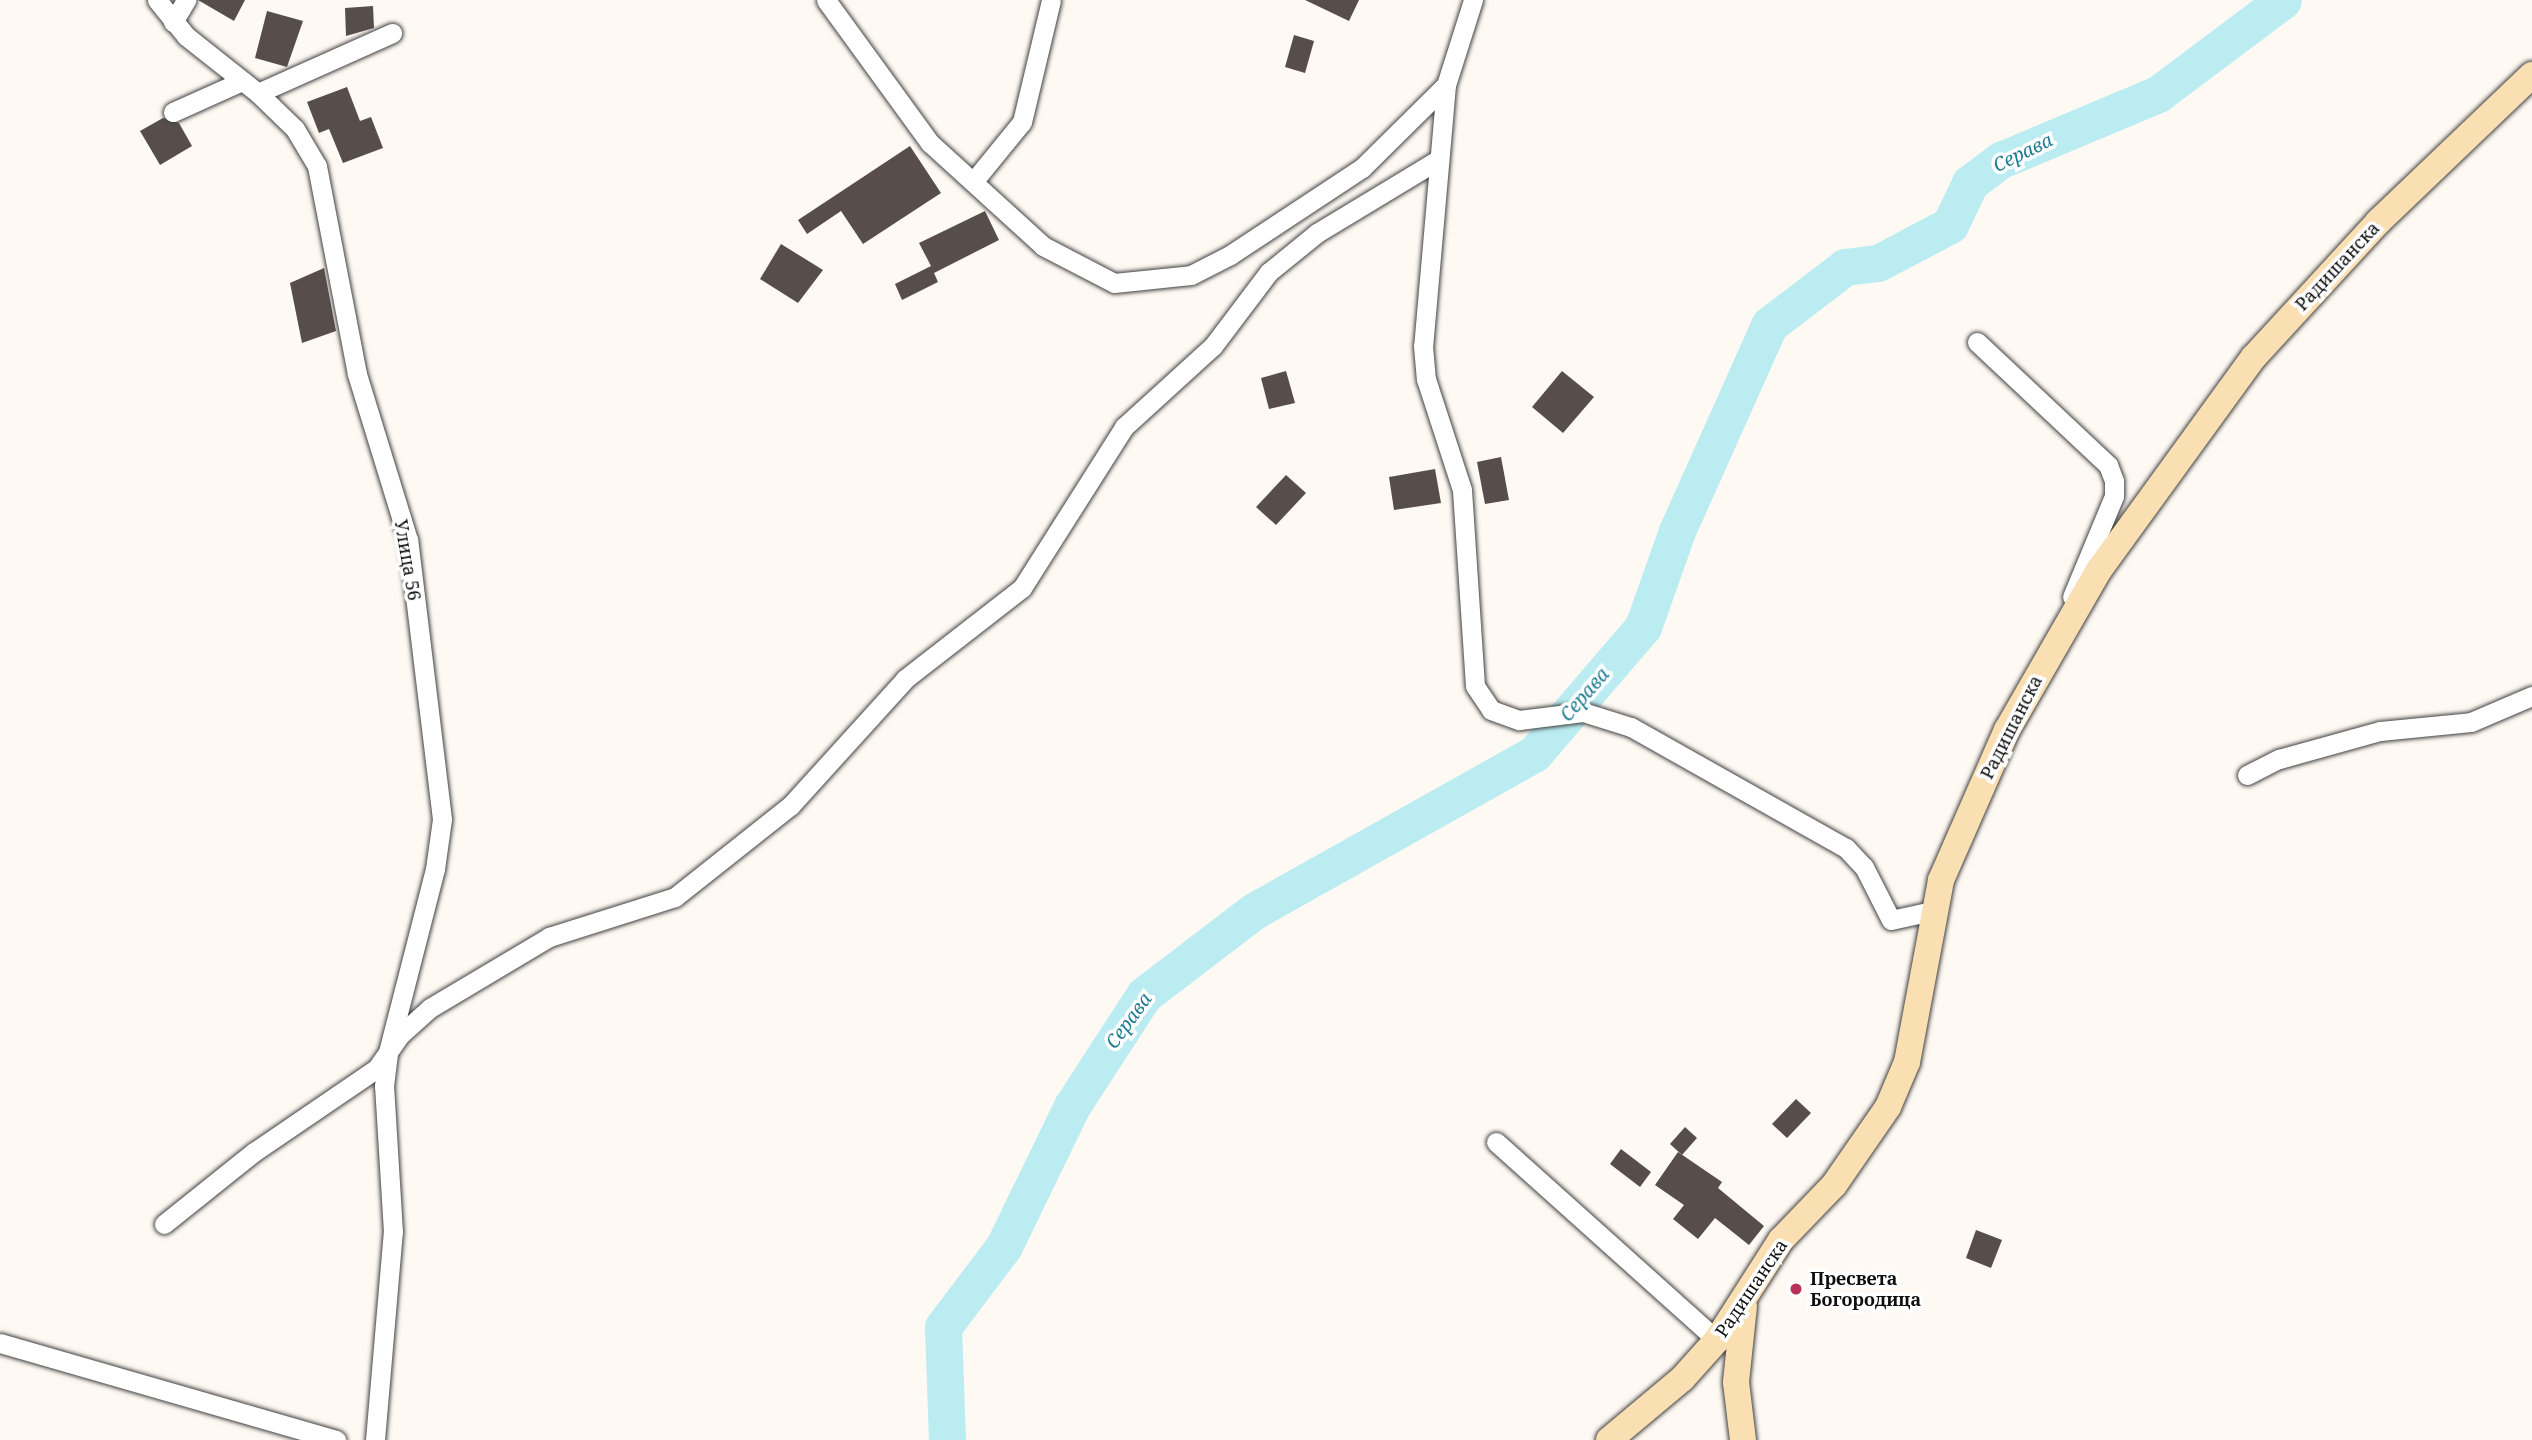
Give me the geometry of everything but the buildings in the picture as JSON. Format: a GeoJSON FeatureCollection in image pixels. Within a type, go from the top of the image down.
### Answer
{"type":"FeatureCollection","features":[{"type":"Feature","properties":{"kind":"street","name":"Улица 56"},"geometry":{"type":"LineString","coordinates":[[157,0],[173,22],[250,87],[295,130],[317,166],[360,387],[412,564],[442,819],[424,925],[388,1052]]}},
{"type":"Feature","properties":{"kind":"street"},"geometry":{"type":"LineString","coordinates":[[173,22],[186,0]]}},
{"type":"Feature","properties":{"kind":"street"},"geometry":{"type":"LineString","coordinates":[[826,0],[900,108],[973,182],[1043,246],[1096,277],[1129,284],[1179,277],[1230,255],[1362,168],[1446,85]]}},
{"type":"Feature","properties":{"kind":"street"},"geometry":{"type":"LineString","coordinates":[[973,182],[1022,122],[1051,0]]}},
{"type":"Feature","properties":{"kind":"street"},"geometry":{"type":"LineString","coordinates":[[1473,0],[1446,85],[1436,161],[1424,363],[1462,490],[1470,664],[1485,703],[1519,720],[1583,712],[1631,727],[1846,848],[1864,867],[1891,920],[1932,911]]}},
{"type":"Feature","properties":{"kind":"street"},"geometry":{"type":"LineString","coordinates":[[173,112],[250,87],[392,33]]}},
{"type":"Feature","properties":{"kind":"street","name":"Радишанска"},"geometry":{"type":"LineString","coordinates":[[1609,1440],[1682,1379],[1717,1340],[1746,1294],[1888,1107],[1909,1051],[1932,911],[1975,799],[2063,628],[2254,357],[2378,222],[2532,75]]}},
{"type":"Feature","properties":{"kind":"street"},"geometry":{"type":"LineString","coordinates":[[164,1224],[283,1130],[363,1081],[413,1021],[503,962],[549,937],[676,897],[770,823],[905,679],[1022,588],[1124,427],[1213,346],[1278,263],[1436,161]]}},
{"type":"Feature","properties":{"kind":"street"},"geometry":{"type":"LineString","coordinates":[[1977,342],[2108,465],[2114,481],[2114,496],[2063,628]]}},
{"type":"Feature","properties":{"kind":"street"},"geometry":{"type":"LineString","coordinates":[[2247,775],[2279,759],[2380,731],[2490,717],[2532,696]]}},
{"type":"Feature","properties":{"kind":"street"},"geometry":{"type":"LineString","coordinates":[[375,1440],[393,1232],[388,1052]]}},
{"type":"Feature","properties":{"kind":"street"},"geometry":{"type":"LineString","coordinates":[[1496,1142],[1717,1340]]}},
{"type":"Feature","properties":{"kind":"street"},"geometry":{"type":"LineString","coordinates":[[1744,1440],[1736,1381],[1746,1294]]}},
{"type":"Feature","properties":{"kind":"street"},"geometry":{"type":"LineString","coordinates":[[0,1343],[336,1440]]}},
{"type":"Feature","properties":{"kind":"waterway","name":"Серава"},"geometry":{"type":"LineString","coordinates":[[947,1440],[943,1327],[1004,1246],[1072,1106],[1144,995],[1254,911],[1534,754],[1643,627],[1677,531],[1769,325],[1845,267],[1878,263],[1950,225],[1970,183],[2001,160],[2158,94],[2283,0]]}},
{"type":"Feature","properties":{"kind":"place","name":"Пресвета Богородица"},"geometry":{"type":"Point","coordinates":[1796,1289]}}]}
